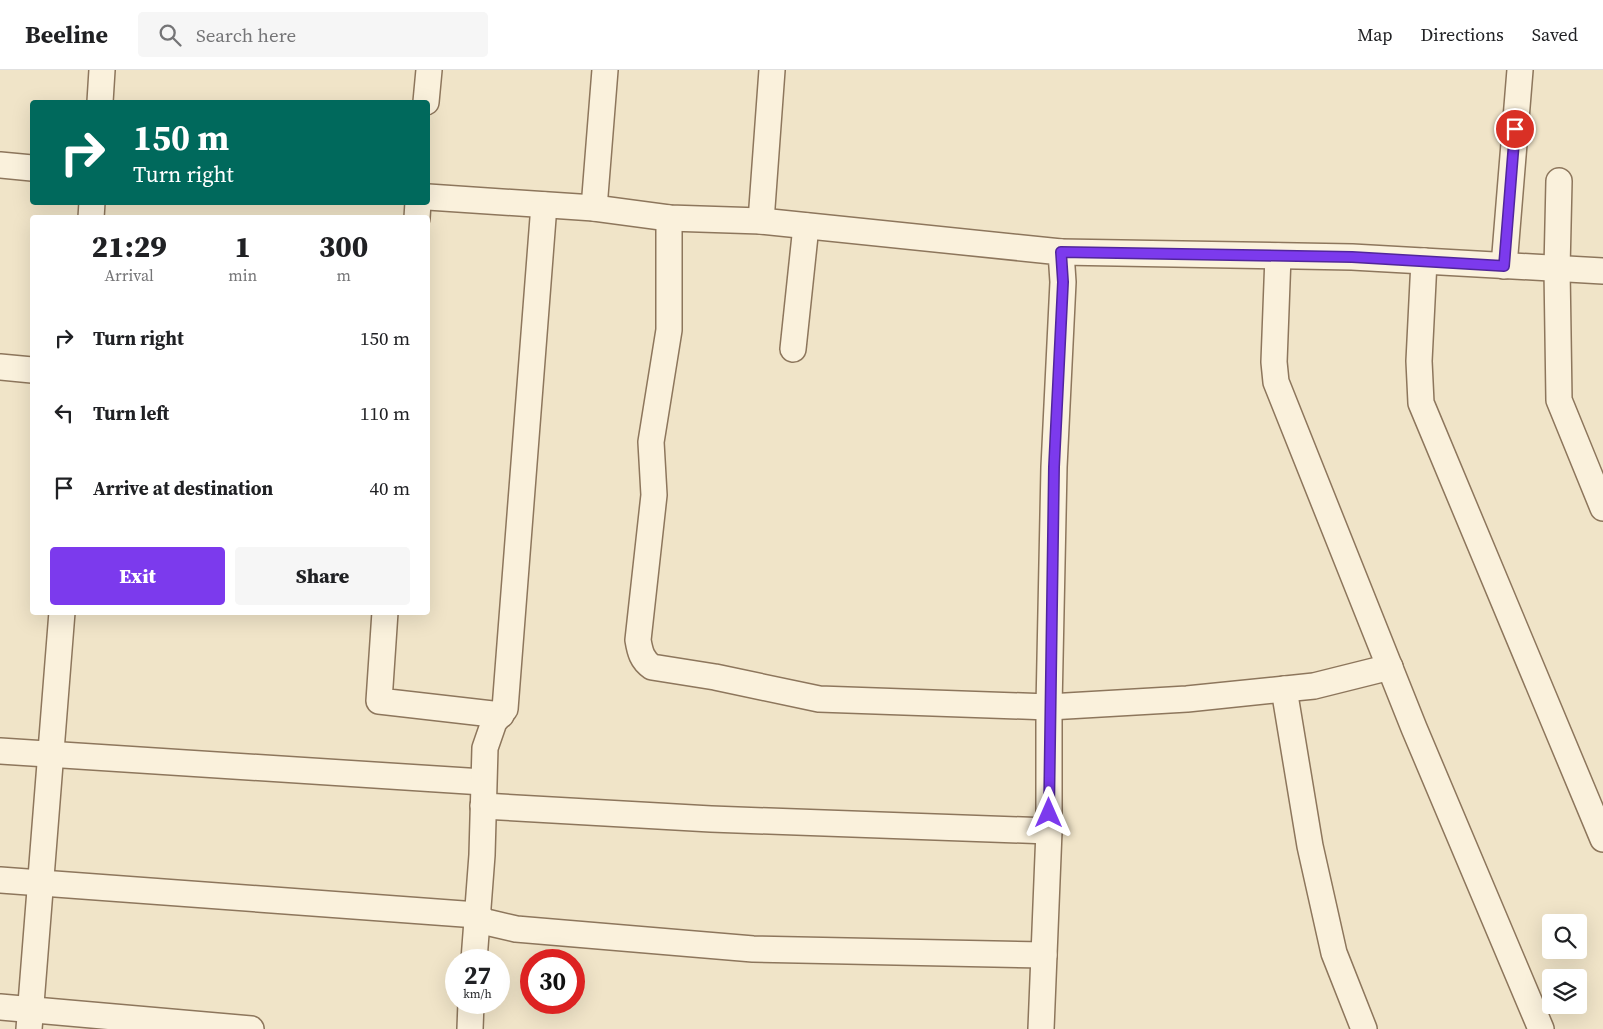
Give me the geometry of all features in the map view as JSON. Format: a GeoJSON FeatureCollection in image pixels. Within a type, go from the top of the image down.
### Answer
{"type":"FeatureCollection","features":[{"type":"Feature","properties":{"kind":"street"},"geometry":{"type":"LineString","coordinates":[[100,100],[102,70]]}},
{"type":"Feature","properties":{"kind":"street"},"geometry":{"type":"LineString","coordinates":[[426,100],[429,70]]}},
{"type":"Feature","properties":{"kind":"street"},"geometry":{"type":"LineString","coordinates":[[594,208],[605,70]]}},
{"type":"Feature","properties":{"kind":"street"},"geometry":{"type":"LineString","coordinates":[[761,221],[772,70]]}},
{"type":"Feature","properties":{"kind":"street"},"geometry":{"type":"LineString","coordinates":[[1504,266],[1520,70]]}},
{"type":"Feature","properties":{"kind":"street"},"geometry":{"type":"LineString","coordinates":[[0,165],[30,168]]}},
{"type":"Feature","properties":{"kind":"street"},"geometry":{"type":"LineString","coordinates":[[1559,181],[1557,269],[1559,400],[1603,508]]}},
{"type":"Feature","properties":{"kind":"street"},"geometry":{"type":"LineString","coordinates":[[430,197],[594,208],[669,218],[761,221],[1061,252],[1424,261],[1603,271]]}},
{"type":"Feature","properties":{"kind":"street"},"geometry":{"type":"LineString","coordinates":[[475,949],[485,748],[488,734],[505,709],[544,205]]}},
{"type":"Feature","properties":{"kind":"street"},"geometry":{"type":"LineString","coordinates":[[669,218],[669,330],[651,442],[654,495],[638,640],[640,653],[645,662],[652,668],[715,677],[819,699],[1048,707],[1187,699],[1314,686],[1390,667]]}},
{"type":"Feature","properties":{"kind":"street"},"geometry":{"type":"LineString","coordinates":[[793,350],[806,226]]}},
{"type":"Feature","properties":{"kind":"street"},"geometry":{"type":"LineString","coordinates":[[1041,1029],[1049,831],[1048,707],[1054,467],[1063,282],[1061,252]]}},
{"type":"Feature","properties":{"kind":"street"},"geometry":{"type":"LineString","coordinates":[[1278,256],[1274,362],[1276,382],[1390,667],[1540,1029]]}},
{"type":"Feature","properties":{"kind":"street"},"geometry":{"type":"LineString","coordinates":[[1424,261],[1419,371],[1421,403],[1603,839]]}},
{"type":"Feature","properties":{"kind":"street"},"geometry":{"type":"LineString","coordinates":[[0,367],[30,370]]}},
{"type":"Feature","properties":{"kind":"street"},"geometry":{"type":"LineString","coordinates":[[29,1019],[42,882],[62,615]]}},
{"type":"Feature","properties":{"kind":"street"},"geometry":{"type":"LineString","coordinates":[[385,615],[379,701],[501,715]]}},
{"type":"Feature","properties":{"kind":"street"},"geometry":{"type":"LineString","coordinates":[[1284,689],[1310,846],[1334,953],[1364,1029]]}},
{"type":"Feature","properties":{"kind":"street"},"geometry":{"type":"LineString","coordinates":[[0,751],[51,754],[483,794],[711,819],[1049,831]]}},
{"type":"Feature","properties":{"kind":"street"},"geometry":{"type":"LineString","coordinates":[[0,880],[478,915],[491,924],[516,930],[753,949],[1044,955]]}},
{"type":"Feature","properties":{"kind":"street"},"geometry":{"type":"LineString","coordinates":[[0,1007],[29,1019],[251,1029]]}},
{"type":"Feature","properties":{"kind":"street"},"geometry":{"type":"LineString","coordinates":[[470,1029],[471,1014]]}},
{"type":"Feature","properties":{"kind":"route"},"geometry":{"type":"LineString","coordinates":[[1049,813],[1048,707],[1054,467],[1063,282],[1061,252],[1352,257],[1504,266],[1515,129]]}}]}
